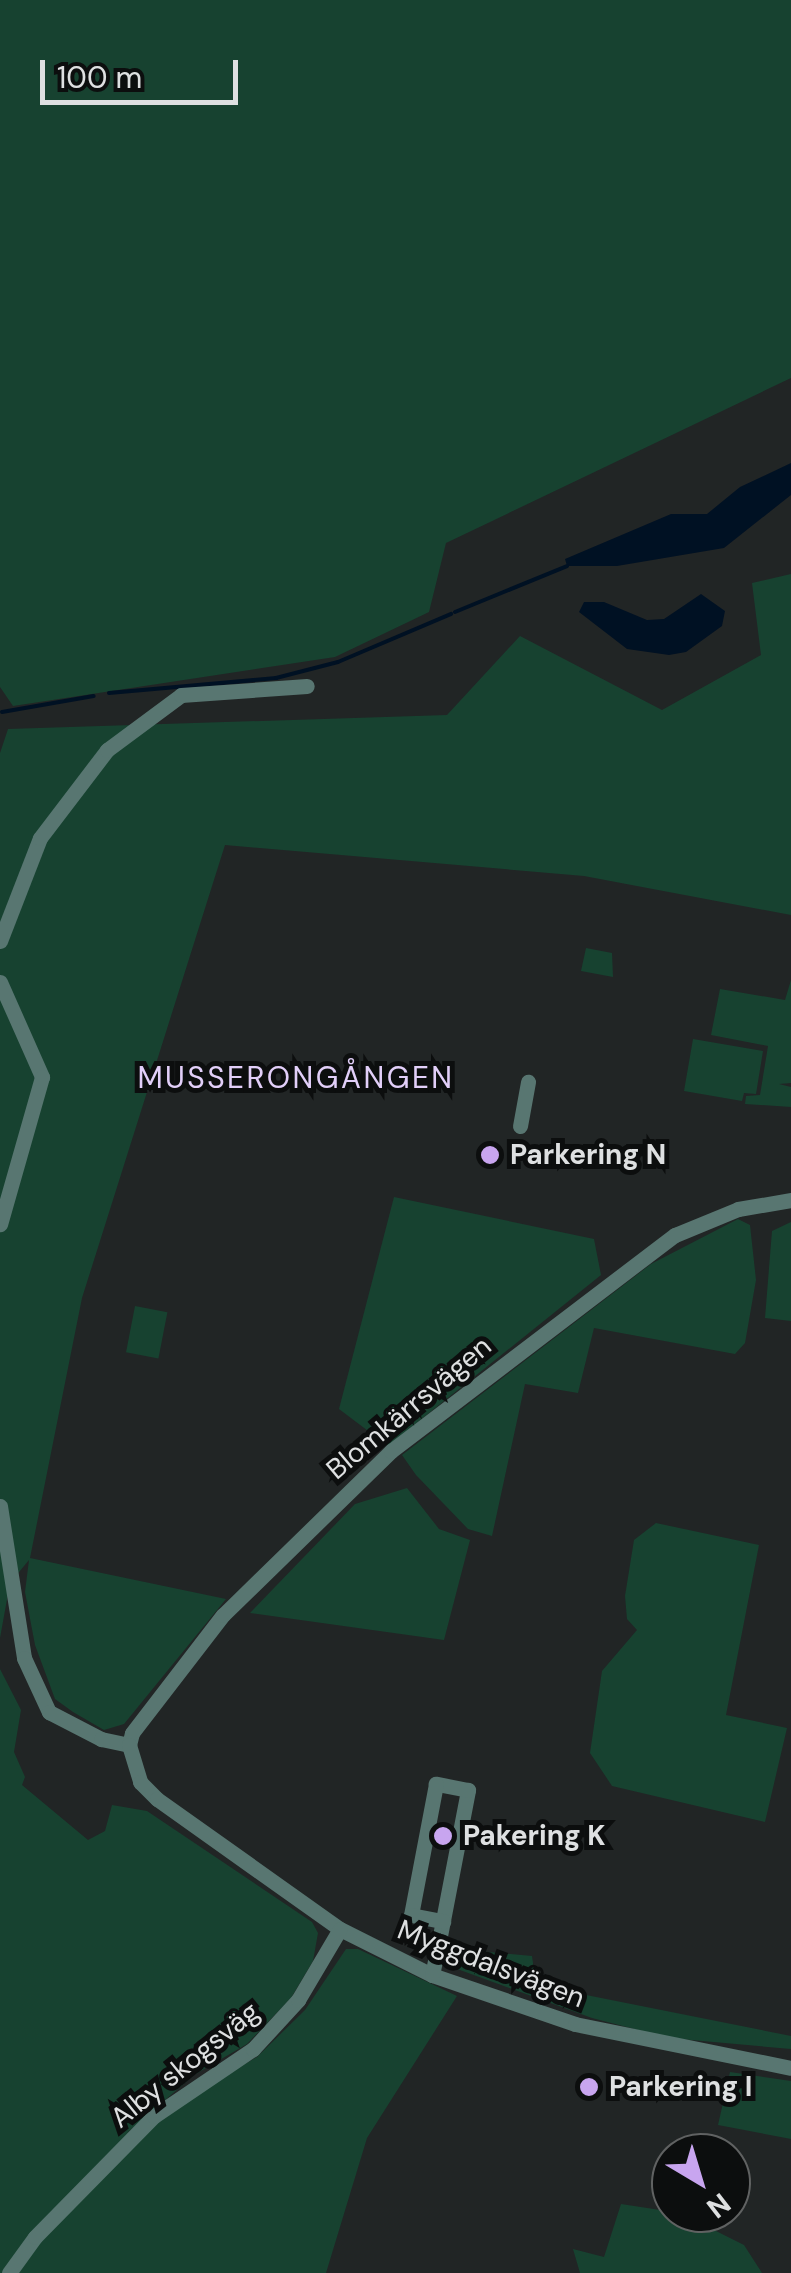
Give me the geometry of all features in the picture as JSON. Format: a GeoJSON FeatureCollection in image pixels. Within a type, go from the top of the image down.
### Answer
{"type":"FeatureCollection","features":[{"type":"Feature","properties":{"kind":"street"},"geometry":{"type":"LineString","coordinates":[[0,941],[40,838],[106,750],[181,695],[307,686]]}},
{"type":"Feature","properties":{"kind":"street"},"geometry":{"type":"LineString","coordinates":[[0,982],[42,1077],[0,1224]]}},
{"type":"Feature","properties":{"kind":"street"},"geometry":{"type":"LineString","coordinates":[[520,1126],[528,1082]]}},
{"type":"Feature","properties":{"kind":"street","name":"Blomkärrsvägen"},"geometry":{"type":"LineString","coordinates":[[129,1745],[140,1721],[224,1615],[391,1451],[674,1234],[738,1209],[791,1200]]}},
{"type":"Feature","properties":{"kind":"street"},"geometry":{"type":"LineString","coordinates":[[0,1506],[24,1658],[49,1712],[102,1739],[129,1745]]}},
{"type":"Feature","properties":{"kind":"street","name":"Myggdalsvägen"},"geometry":{"type":"LineString","coordinates":[[129,1745],[140,1782],[157,1798],[340,1929],[432,1975],[575,2024],[791,2068]]}},
{"type":"Feature","properties":{"kind":"street"},"geometry":{"type":"LineString","coordinates":[[432,1975],[468,1790],[436,1784],[411,1915],[442,1921]]}},
{"type":"Feature","properties":{"kind":"street","name":"Alby skogsväg"},"geometry":{"type":"LineString","coordinates":[[8,2273],[35,2236],[154,2116],[253,2049],[298,2000],[340,1929]]}},
{"type":"Feature","properties":{"kind":"green space"},"geometry":{"type":"Polygon","coordinates":[[[0,0],[791,0],[791,378],[446,543],[429,612],[335,657],[13,706],[0,687],[0,0]]]}},
{"type":"Feature","properties":{"kind":"green space"},"geometry":{"type":"Polygon","coordinates":[[[791,574],[791,915],[584,876],[225,845],[82,1298],[30,1558],[226,1599],[124,1724],[104,1730],[73,1712],[55,1699],[35,1645],[25,1592],[29,1560],[10,1583],[0,1638],[0,753],[8,729],[447,715],[520,636],[662,710],[761,655],[752,583],[791,574]]]}},
{"type":"Feature","properties":{"kind":"green space"},"geometry":{"type":"Polygon","coordinates":[[[586,948],[612,953],[613,977],[581,971],[586,948]]]}},
{"type":"Feature","properties":{"kind":"green space"},"geometry":{"type":"Polygon","coordinates":[[[791,980],[791,1083],[779,1084],[791,1087],[791,1107],[745,1104],[746,1096],[760,1095],[768,1046],[711,1035],[720,989],[785,1000],[791,980]]]}},
{"type":"Feature","properties":{"kind":"green space"},"geometry":{"type":"Polygon","coordinates":[[[693,1039],[763,1051],[756,1094],[744,1093],[742,1101],[684,1091],[693,1039]]]}},
{"type":"Feature","properties":{"kind":"green space"},"geometry":{"type":"Polygon","coordinates":[[[394,1197],[594,1239],[601,1275],[388,1446],[339,1409],[394,1197]]]}},
{"type":"Feature","properties":{"kind":"green space"},"geometry":{"type":"Polygon","coordinates":[[[738,1219],[750,1225],[756,1280],[745,1343],[735,1354],[594,1328],[578,1393],[525,1384],[492,1536],[468,1529],[416,1475],[402,1455],[651,1264],[738,1219]]]}},
{"type":"Feature","properties":{"kind":"green space"},"geometry":{"type":"Polygon","coordinates":[[[791,1222],[791,1321],[765,1318],[772,1231],[791,1222]]]}},
{"type":"Feature","properties":{"kind":"green space"},"geometry":{"type":"Polygon","coordinates":[[[135,1306],[167,1312],[158,1358],[126,1352],[135,1306]]]}},
{"type":"Feature","properties":{"kind":"green space"},"geometry":{"type":"Polygon","coordinates":[[[407,1488],[439,1529],[470,1540],[444,1640],[250,1613],[355,1504],[407,1488]]]}},
{"type":"Feature","properties":{"kind":"green space"},"geometry":{"type":"Polygon","coordinates":[[[656,1523],[759,1545],[726,1715],[787,1728],[765,1822],[612,1786],[590,1753],[602,1671],[637,1630],[627,1619],[625,1596],[634,1540],[656,1523]]]}},
{"type":"Feature","properties":{"kind":"green space"},"geometry":{"type":"Polygon","coordinates":[[[0,1669],[21,1710],[14,1752],[25,1777],[22,1785],[88,1840],[105,1831],[112,1805],[147,1811],[312,1922],[318,1933],[313,1961],[291,1998],[247,2044],[194,2075],[127,2133],[257,2057],[305,2010],[346,1949],[358,1949],[457,1996],[367,2138],[326,2273],[0,2273],[0,1669]]]}},
{"type":"Feature","properties":{"kind":"green space"},"geometry":{"type":"Polygon","coordinates":[[[447,1948],[532,1956],[536,1985],[791,2036],[791,2049],[669,2038],[592,2018],[449,1966],[447,1948]]]}},
{"type":"Feature","properties":{"kind":"green space"},"geometry":{"type":"Polygon","coordinates":[[[730,2072],[791,2081],[791,2139],[718,2125],[730,2072]]]}},
{"type":"Feature","properties":{"kind":"green space"},"geometry":{"type":"Polygon","coordinates":[[[621,2204],[651,2209],[651,2233],[720,2233],[744,2245],[762,2273],[580,2273],[573,2249],[604,2257],[621,2204]]]}},
{"type":"Feature","properties":{"kind":"water"},"geometry":{"type":"Polygon","coordinates":[[[791,463],[791,495],[724,548],[617,566],[567,566],[565,559],[671,514],[707,514],[740,487],[791,463]]]}},
{"type":"Feature","properties":{"kind":"water"},"geometry":{"type":"Polygon","coordinates":[[[701,594],[725,611],[722,626],[686,652],[669,655],[627,649],[579,612],[584,602],[604,602],[647,620],[664,619],[701,594]]]}},
{"type":"Feature","properties":{"kind":"waterway"},"geometry":{"type":"LineString","coordinates":[[455,612],[567,566]]}},
{"type":"Feature","properties":{"kind":"waterway"},"geometry":{"type":"LineString","coordinates":[[109,693],[276,678],[338,662],[451,614]]}},
{"type":"Feature","properties":{"kind":"waterway"},"geometry":{"type":"LineString","coordinates":[[2,712],[94,696]]}},
{"type":"Feature","properties":{"kind":"place","name":"Parkering N"},"geometry":{"type":"Point","coordinates":[490,1155]}},
{"type":"Feature","properties":{"kind":"place","name":"Pakering K"},"geometry":{"type":"Point","coordinates":[443,1836]}},
{"type":"Feature","properties":{"kind":"place","name":"Parkering I"},"geometry":{"type":"Point","coordinates":[589,2087]}},
{"type":"Feature","properties":{"kind":"district","name":"MUSSERONGÅNGEN"},"geometry":{"type":"Point","coordinates":[296,1078]}}]}
